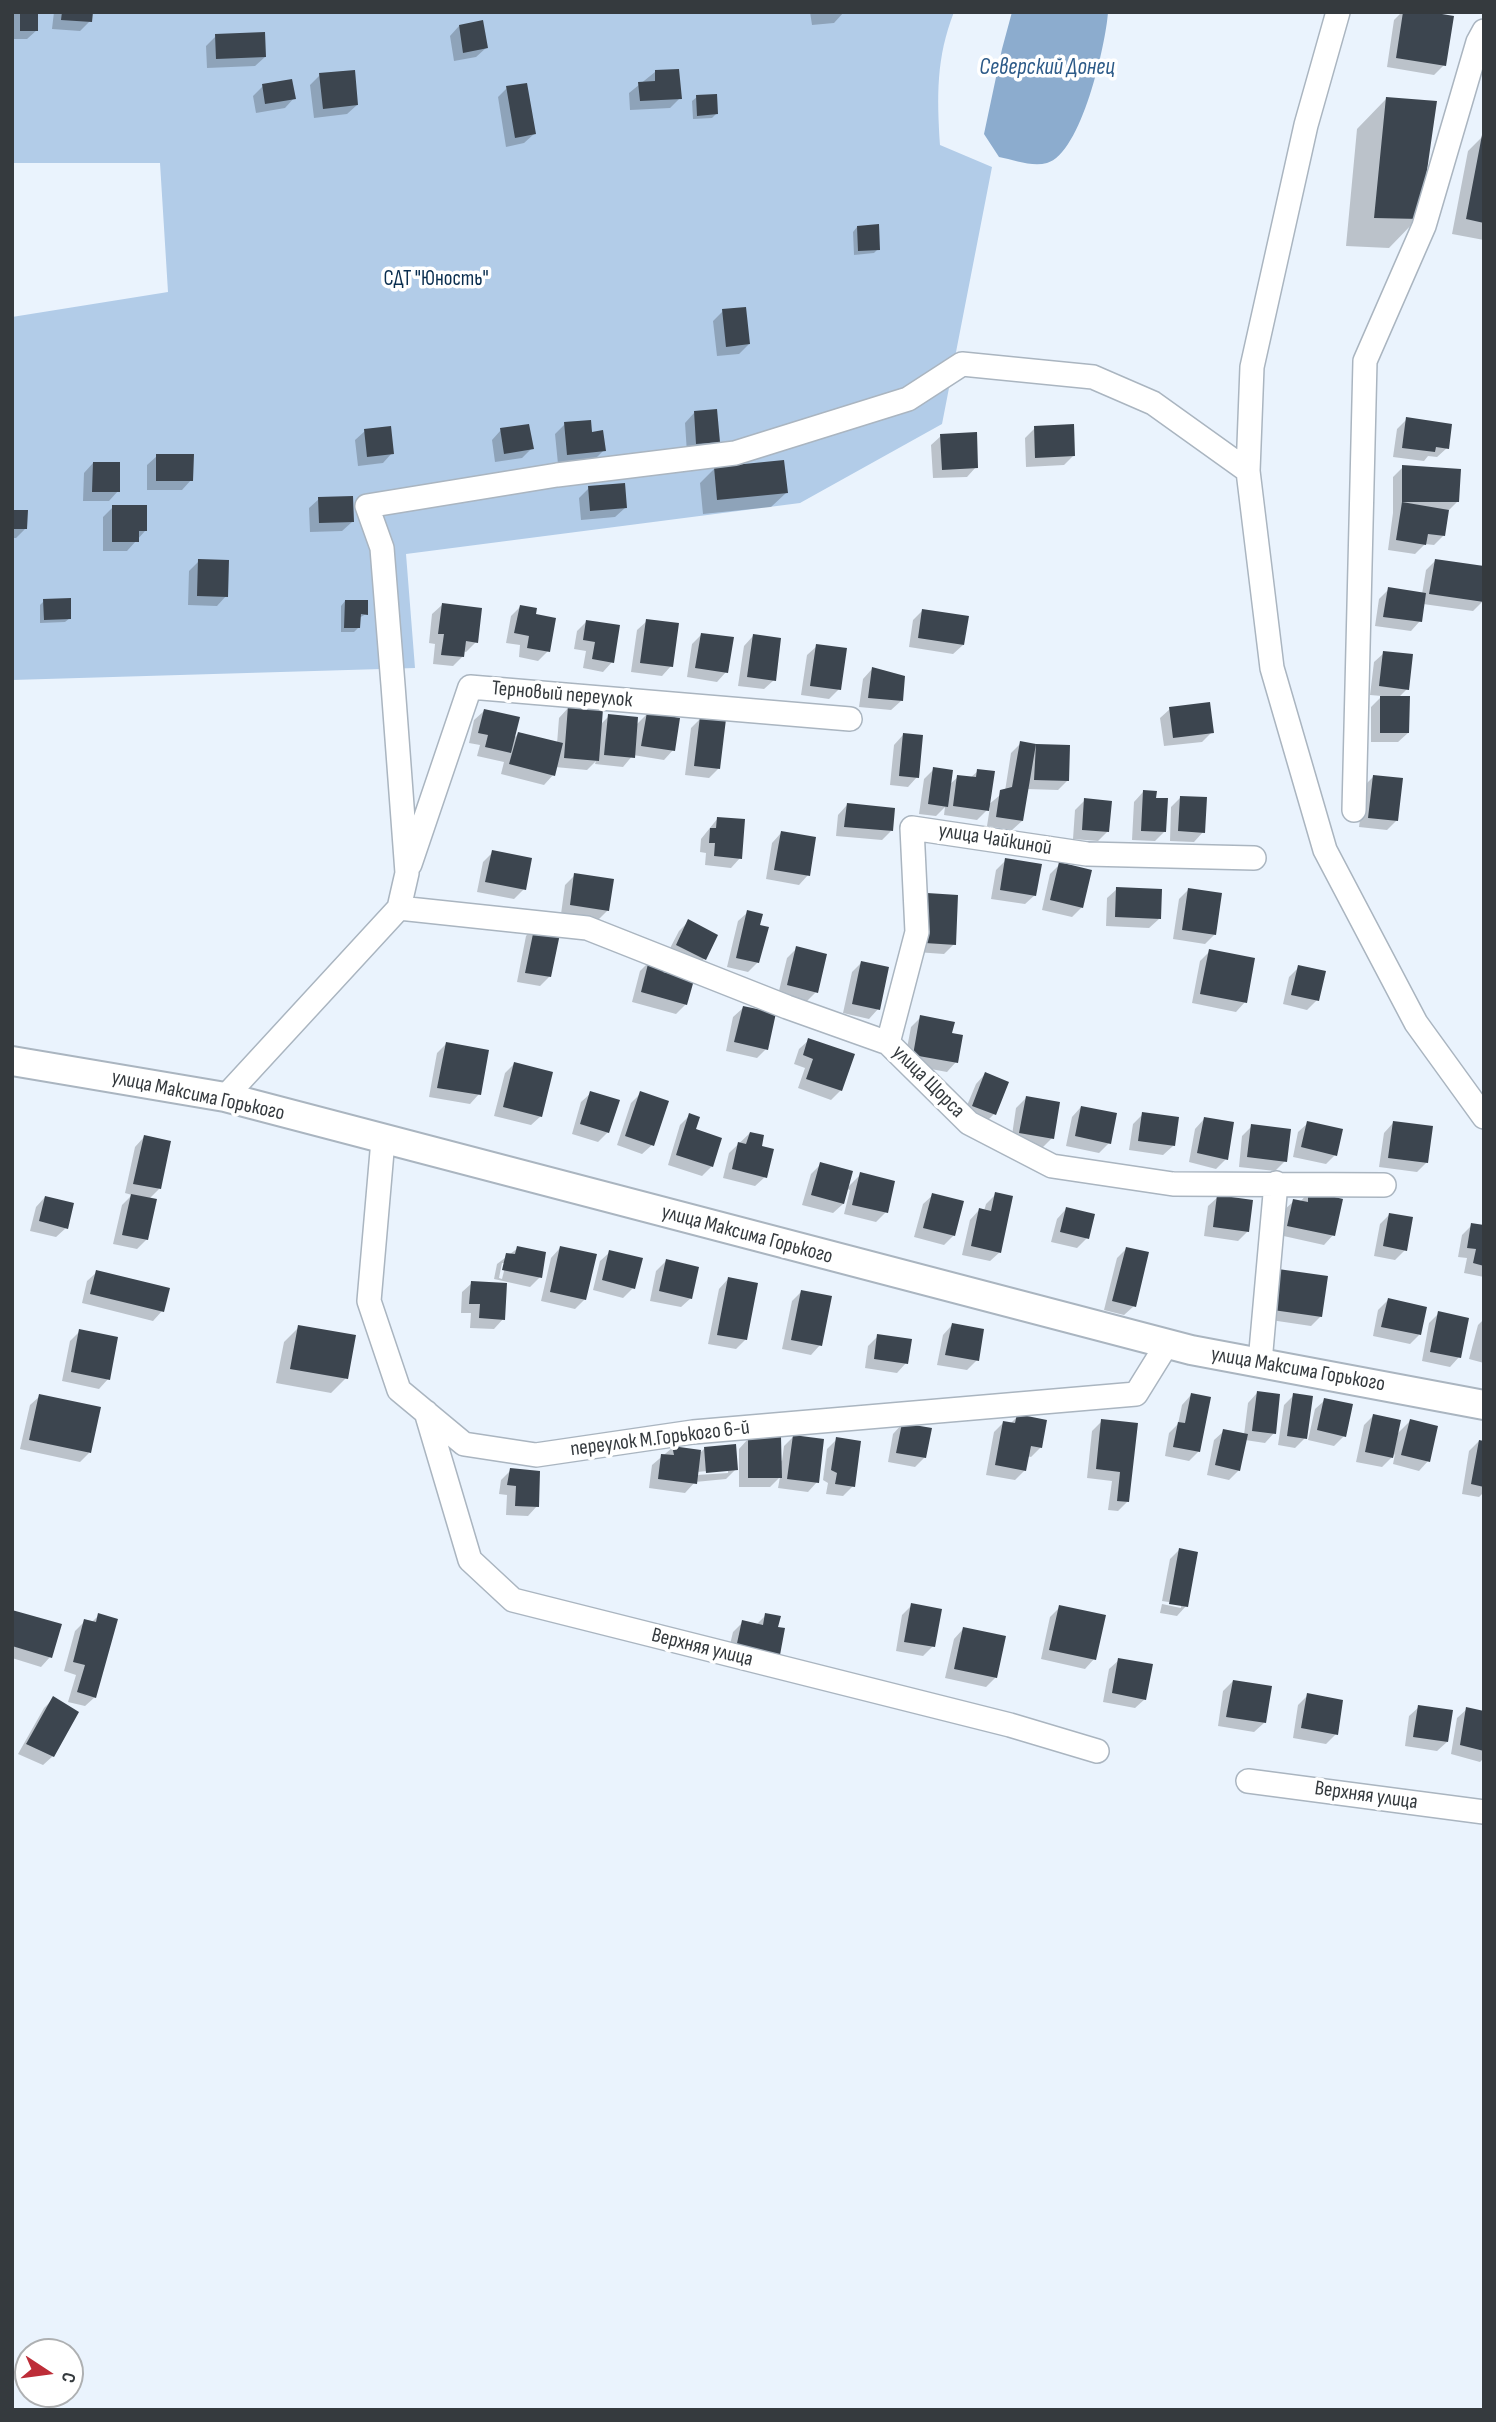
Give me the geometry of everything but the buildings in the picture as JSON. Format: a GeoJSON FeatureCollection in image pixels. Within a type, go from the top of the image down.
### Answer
{"type":"FeatureCollection","features":[{"type":"Feature","properties":{"kind":"street"},"geometry":{"type":"LineString","coordinates":[[1338,12],[1306,125],[1252,367],[1248,471],[1272,668],[1325,850],[1416,1023],[1484,1116]]}},
{"type":"Feature","properties":{"kind":"street"},"geometry":{"type":"LineString","coordinates":[[1354,810],[1365,361],[1424,226],[1478,42],[1484,31]]}},
{"type":"Feature","properties":{"kind":"street"},"geometry":{"type":"LineString","coordinates":[[225,1097],[399,908],[407,873],[382,548],[367,506],[556,475],[735,453],[908,399],[962,364],[1093,377],[1153,403],[1248,471]]}},
{"type":"Feature","properties":{"kind":"street","name":"Терновый переулок"},"geometry":{"type":"LineString","coordinates":[[407,873],[470,687],[850,719]]}},
{"type":"Feature","properties":{"kind":"street","name":"улица Чайкиной"},"geometry":{"type":"LineString","coordinates":[[888,1043],[917,932],[912,828],[1087,854],[1254,858]]}},
{"type":"Feature","properties":{"kind":"street","name":"улица Щорса"},"geometry":{"type":"LineString","coordinates":[[399,908],[587,928],[787,1007],[888,1043],[970,1123],[1052,1166],[1173,1184],[1384,1185]]}},
{"type":"Feature","properties":{"kind":"street","name":"улица Максима Горького"},"geometry":{"type":"LineString","coordinates":[[12,1061],[225,1097],[1167,1344],[1484,1405]]}},
{"type":"Feature","properties":{"kind":"street","name":"переулок М.Горького 6-й"},"geometry":{"type":"LineString","coordinates":[[383,1140],[369,1301],[399,1390],[464,1444],[536,1455],[693,1432],[1136,1394],[1167,1344]]}},
{"type":"Feature","properties":{"kind":"street"},"geometry":{"type":"LineString","coordinates":[[1259,1362],[1276,1183]]}},
{"type":"Feature","properties":{"kind":"street","name":"Верхняя улица"},"geometry":{"type":"LineString","coordinates":[[426,1412],[470,1560],[513,1600],[1010,1725],[1097,1751]]}},
{"type":"Feature","properties":{"kind":"street","name":"Верхняя улица"},"geometry":{"type":"LineString","coordinates":[[1248,1781],[1484,1812]]}},
{"type":"Feature","properties":{"kind":"green space","name":"СДТ \"Юность\""},"geometry":{"type":"Polygon","coordinates":[[[12,12],[954,12],[944,45],[939,77],[940,145],[992,167],[942,424],[800,503],[406,554],[415,668],[12,680],[12,317],[168,292],[160,163],[12,163],[12,12]]]}},
{"type":"Feature","properties":{"kind":"water","name":"Северский Донец"},"geometry":{"type":"Polygon","coordinates":[[[1012,12],[1108,12],[1097,71],[1081,120],[1071,140],[1059,155],[1047,163],[1029,164],[999,157],[984,134],[1012,12]]]}}]}
